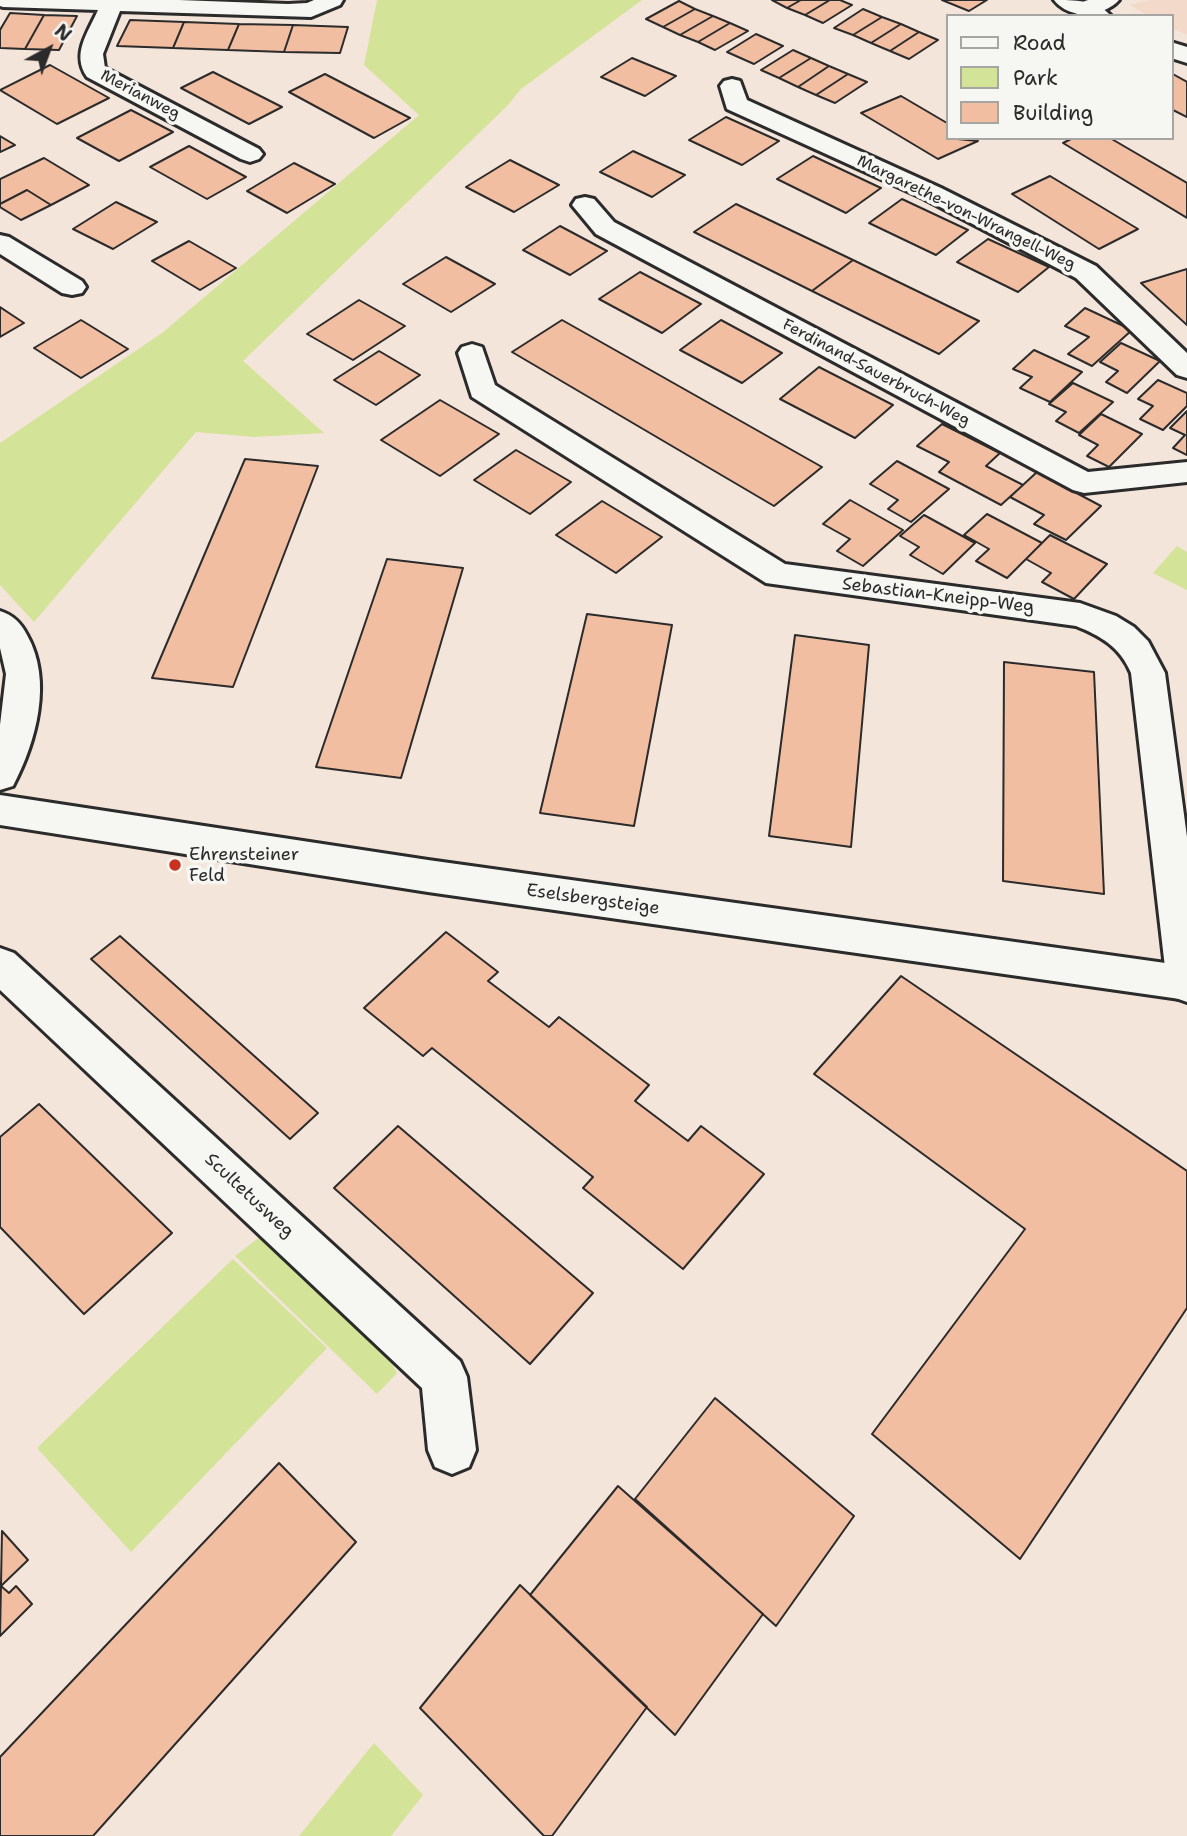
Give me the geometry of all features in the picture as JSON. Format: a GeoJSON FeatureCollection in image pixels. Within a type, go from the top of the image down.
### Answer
{"type":"FeatureCollection","features":[{"type":"Feature","properties":{"kind":"street"},"geometry":{"type":"LineString","coordinates":[[3,0],[288,12],[311,10],[332,0]]}},
{"type":"Feature","properties":{"kind":"street"},"geometry":{"type":"LineString","coordinates":[[1083,8],[1108,0]]}},
{"type":"Feature","properties":{"kind":"street","name":"Merianweg"},"geometry":{"type":"LineString","coordinates":[[112,4],[91,54],[90,62],[95,72],[250,154]]}},
{"type":"Feature","properties":{"kind":"street","name":"Margarethe-von-Wrangell-Weg"},"geometry":{"type":"LineString","coordinates":[[732,86],[736,104],[932,193],[1086,272],[1187,369]]}},
{"type":"Feature","properties":{"kind":"street","name":"Ferdinand-Sauerbruch-Weg"},"geometry":{"type":"LineString","coordinates":[[585,205],[605,228],[1084,483],[1187,472]]}},
{"type":"Feature","properties":{"kind":"street"},"geometry":{"type":"LineString","coordinates":[[0,243],[72,287]]}},
{"type":"Feature","properties":{"kind":"street","name":"Sebastian-Kneipp-Weg"},"geometry":{"type":"LineString","coordinates":[[471,353],[482,390],[777,575],[1080,615],[1108,626],[1130,640],[1148,673],[1187,984]]}},
{"type":"Feature","properties":{"kind":"street"},"geometry":{"type":"LineString","coordinates":[[0,623],[14,641],[23,671],[22,704],[12,744],[0,776]]}},
{"type":"Feature","properties":{"kind":"street","name":"Eselsbergsteige"},"geometry":{"type":"LineString","coordinates":[[0,810],[392,871],[1187,984]]}},
{"type":"Feature","properties":{"kind":"street","name":"Scultetusweg"},"geometry":{"type":"LineString","coordinates":[[0,965],[444,1377],[452,1450]]}},
{"type":"Feature","properties":{"kind":"shaded area"},"geometry":{"type":"Polygon","coordinates":[[[1149,0],[1187,0],[1187,35],[1173,29],[1173,14],[1145,14],[1129,5],[1149,0]]]}},
{"type":"Feature","properties":{"kind":"green space"},"geometry":{"type":"Polygon","coordinates":[[[377,0],[642,0],[521,89],[508,105],[243,361],[324,433],[254,437],[196,432],[34,622],[0,585],[0,443],[162,333],[419,115],[364,65],[377,0]]]}},
{"type":"Feature","properties":{"kind":"green space"},"geometry":{"type":"Polygon","coordinates":[[[1177,546],[1187,552],[1187,590],[1153,573],[1177,546]]]}},
{"type":"Feature","properties":{"kind":"green space"},"geometry":{"type":"Polygon","coordinates":[[[269,1230],[375,1331],[397,1373],[377,1394],[235,1256],[269,1230]]]}},
{"type":"Feature","properties":{"kind":"green space"},"geometry":{"type":"Polygon","coordinates":[[[233,1259],[327,1348],[131,1552],[37,1448],[233,1259]]]}},
{"type":"Feature","properties":{"kind":"green space"},"geometry":{"type":"Polygon","coordinates":[[[374,1743],[423,1795],[391,1836],[299,1836],[374,1743]]]}},
{"type":"Feature","properties":{"kind":"building"},"geometry":{"type":"Polygon","coordinates":[[[772,0],[801,0],[787,8],[772,0]]]}},
{"type":"Feature","properties":{"kind":"building"},"geometry":{"type":"Polygon","coordinates":[[[801,0],[830,0],[805,15],[787,8],[801,0]]]}},
{"type":"Feature","properties":{"kind":"building"},"geometry":{"type":"Polygon","coordinates":[[[830,0],[840,0],[852,5],[823,23],[805,15],[830,0]]]}},
{"type":"Feature","properties":{"kind":"building"},"geometry":{"type":"Polygon","coordinates":[[[942,0],[987,0],[969,11],[942,0]]]}},
{"type":"Feature","properties":{"kind":"building"},"geometry":{"type":"Polygon","coordinates":[[[679,1],[695,9],[663,27],[646,19],[679,1]]]}},
{"type":"Feature","properties":{"kind":"building"},"geometry":{"type":"Polygon","coordinates":[[[695,9],[713,16],[680,35],[663,27],[695,9]]]}},
{"type":"Feature","properties":{"kind":"building"},"geometry":{"type":"Polygon","coordinates":[[[863,9],[882,17],[853,35],[834,28],[863,9]]]}},
{"type":"Feature","properties":{"kind":"building"},"geometry":{"type":"Polygon","coordinates":[[[10,13],[44,15],[25,49],[0,48],[0,30],[10,13]]]}},
{"type":"Feature","properties":{"kind":"building"},"geometry":{"type":"Polygon","coordinates":[[[44,15],[77,16],[59,50],[25,49],[44,15]]]}},
{"type":"Feature","properties":{"kind":"building"},"geometry":{"type":"Polygon","coordinates":[[[713,16],[730,23],[698,42],[680,35],[713,16]]]}},
{"type":"Feature","properties":{"kind":"building"},"geometry":{"type":"Polygon","coordinates":[[[882,17],[901,24],[871,43],[853,35],[882,17]]]}},
{"type":"Feature","properties":{"kind":"building"},"geometry":{"type":"Polygon","coordinates":[[[130,20],[184,22],[173,48],[117,46],[130,20]]]}},
{"type":"Feature","properties":{"kind":"building"},"geometry":{"type":"Polygon","coordinates":[[[184,22],[239,24],[228,50],[173,48],[184,22]]]}},
{"type":"Feature","properties":{"kind":"building"},"geometry":{"type":"Polygon","coordinates":[[[730,23],[748,31],[715,50],[698,42],[730,23]]]}},
{"type":"Feature","properties":{"kind":"building"},"geometry":{"type":"Polygon","coordinates":[[[239,24],[293,25],[284,52],[228,50],[239,24]]]}},
{"type":"Feature","properties":{"kind":"building"},"geometry":{"type":"Polygon","coordinates":[[[901,24],[919,32],[890,51],[871,43],[901,24]]]}},
{"type":"Feature","properties":{"kind":"building"},"geometry":{"type":"Polygon","coordinates":[[[293,25],[348,27],[340,53],[284,52],[293,25]]]}},
{"type":"Feature","properties":{"kind":"building"},"geometry":{"type":"Polygon","coordinates":[[[919,32],[938,40],[909,59],[890,51],[919,32]]]}},
{"type":"Feature","properties":{"kind":"building"},"geometry":{"type":"Polygon","coordinates":[[[756,34],[783,46],[754,64],[727,52],[756,34]]]}},
{"type":"Feature","properties":{"kind":"building"},"geometry":{"type":"Polygon","coordinates":[[[793,50],[811,58],[779,78],[761,70],[793,50]]]}},
{"type":"Feature","properties":{"kind":"building"},"geometry":{"type":"Polygon","coordinates":[[[632,58],[676,76],[645,96],[601,77],[632,58]]]}},
{"type":"Feature","properties":{"kind":"building"},"geometry":{"type":"Polygon","coordinates":[[[811,58],[829,66],[798,87],[779,78],[811,58]]]}},
{"type":"Feature","properties":{"kind":"building"},"geometry":{"type":"Polygon","coordinates":[[[50,65],[109,98],[57,124],[0,90],[50,65]]]}},
{"type":"Feature","properties":{"kind":"building"},"geometry":{"type":"Polygon","coordinates":[[[829,66],[848,74],[816,95],[798,87],[829,66]]]}},
{"type":"Feature","properties":{"kind":"building"},"geometry":{"type":"Polygon","coordinates":[[[213,72],[282,107],[249,124],[181,88],[213,72]]]}},
{"type":"Feature","properties":{"kind":"building"},"geometry":{"type":"Polygon","coordinates":[[[325,74],[410,118],[374,138],[289,92],[325,74]]]}},
{"type":"Feature","properties":{"kind":"building"},"geometry":{"type":"Polygon","coordinates":[[[848,74],[867,82],[835,103],[816,95],[848,74]]]}},
{"type":"Feature","properties":{"kind":"building"},"geometry":{"type":"Polygon","coordinates":[[[1173,74],[1187,82],[1187,117],[1173,110],[1173,74]]]}},
{"type":"Feature","properties":{"kind":"building"},"geometry":{"type":"Polygon","coordinates":[[[901,96],[946,122],[946,140],[978,141],[938,159],[861,113],[901,96]]]}},
{"type":"Feature","properties":{"kind":"building"},"geometry":{"type":"Polygon","coordinates":[[[131,110],[173,132],[119,161],[77,138],[131,110]]]}},
{"type":"Feature","properties":{"kind":"building"},"geometry":{"type":"Polygon","coordinates":[[[726,117],[779,141],[742,165],[689,140],[726,117]]]}},
{"type":"Feature","properties":{"kind":"building"},"geometry":{"type":"Polygon","coordinates":[[[0,136],[15,145],[0,152],[0,136]]]}},
{"type":"Feature","properties":{"kind":"building"},"geometry":{"type":"Polygon","coordinates":[[[1069,140],[1113,140],[1187,183],[1187,218],[1063,143],[1069,140]]]}},
{"type":"Feature","properties":{"kind":"building"},"geometry":{"type":"Polygon","coordinates":[[[189,146],[246,177],[207,199],[150,167],[189,146]]]}},
{"type":"Feature","properties":{"kind":"building"},"geometry":{"type":"Polygon","coordinates":[[[633,151],[685,175],[652,197],[600,172],[633,151]]]}},
{"type":"Feature","properties":{"kind":"building"},"geometry":{"type":"Polygon","coordinates":[[[813,156],[881,188],[846,213],[777,179],[813,156]]]}},
{"type":"Feature","properties":{"kind":"building"},"geometry":{"type":"Polygon","coordinates":[[[44,158],[89,185],[51,205],[27,190],[0,204],[0,179],[44,158]]]}},
{"type":"Feature","properties":{"kind":"building"},"geometry":{"type":"Polygon","coordinates":[[[510,160],[559,185],[514,212],[466,187],[510,160]]]}},
{"type":"Feature","properties":{"kind":"building"},"geometry":{"type":"Polygon","coordinates":[[[294,163],[335,184],[287,213],[247,191],[294,163]]]}},
{"type":"Feature","properties":{"kind":"building"},"geometry":{"type":"Polygon","coordinates":[[[1050,176],[1138,229],[1099,249],[1012,194],[1050,176]]]}},
{"type":"Feature","properties":{"kind":"building"},"geometry":{"type":"Polygon","coordinates":[[[27,190],[51,205],[21,220],[0,207],[0,204],[27,190]]]}},
{"type":"Feature","properties":{"kind":"building"},"geometry":{"type":"Polygon","coordinates":[[[902,199],[968,230],[936,255],[869,223],[902,199]]]}},
{"type":"Feature","properties":{"kind":"building"},"geometry":{"type":"Polygon","coordinates":[[[116,202],[157,222],[113,249],[73,229],[116,202]]]}},
{"type":"Feature","properties":{"kind":"building"},"geometry":{"type":"Polygon","coordinates":[[[736,204],[853,260],[812,291],[694,232],[736,204]]]}},
{"type":"Feature","properties":{"kind":"building"},"geometry":{"type":"Polygon","coordinates":[[[560,226],[607,251],[570,275],[523,250],[560,226]]]}},
{"type":"Feature","properties":{"kind":"building"},"geometry":{"type":"Polygon","coordinates":[[[988,239],[1049,267],[1018,292],[957,262],[988,239]]]}},
{"type":"Feature","properties":{"kind":"building"},"geometry":{"type":"Polygon","coordinates":[[[189,241],[236,268],[200,290],[152,261],[189,241]]]}},
{"type":"Feature","properties":{"kind":"building"},"geometry":{"type":"Polygon","coordinates":[[[446,257],[495,284],[451,312],[403,284],[446,257]]]}},
{"type":"Feature","properties":{"kind":"building"},"geometry":{"type":"Polygon","coordinates":[[[853,260],[979,321],[939,354],[812,291],[853,260]]]}},
{"type":"Feature","properties":{"kind":"building"},"geometry":{"type":"Polygon","coordinates":[[[1187,269],[1187,325],[1141,283],[1187,269]]]}},
{"type":"Feature","properties":{"kind":"building"},"geometry":{"type":"Polygon","coordinates":[[[640,272],[701,304],[662,333],[599,299],[640,272]]]}},
{"type":"Feature","properties":{"kind":"building"},"geometry":{"type":"Polygon","coordinates":[[[359,300],[405,326],[353,360],[307,334],[359,300]]]}},
{"type":"Feature","properties":{"kind":"building"},"geometry":{"type":"Polygon","coordinates":[[[0,307],[24,323],[0,337],[0,307]]]}},
{"type":"Feature","properties":{"kind":"building"},"geometry":{"type":"Polygon","coordinates":[[[1085,308],[1132,330],[1092,366],[1068,354],[1089,337],[1065,326],[1085,308]]]}},
{"type":"Feature","properties":{"kind":"building"},"geometry":{"type":"Polygon","coordinates":[[[81,320],[128,349],[81,378],[34,348],[81,320]]]}},
{"type":"Feature","properties":{"kind":"building"},"geometry":{"type":"Polygon","coordinates":[[[562,320],[822,467],[774,506],[512,352],[562,320]]]}},
{"type":"Feature","properties":{"kind":"building"},"geometry":{"type":"Polygon","coordinates":[[[721,320],[782,353],[742,383],[680,350],[721,320]]]}},
{"type":"Feature","properties":{"kind":"building"},"geometry":{"type":"Polygon","coordinates":[[[1121,343],[1160,361],[1127,393],[1106,382],[1118,371],[1100,362],[1121,343]]]}},
{"type":"Feature","properties":{"kind":"building"},"geometry":{"type":"Polygon","coordinates":[[[1034,350],[1082,372],[1050,402],[1020,388],[1032,377],[1013,369],[1034,350]]]}},
{"type":"Feature","properties":{"kind":"building"},"geometry":{"type":"Polygon","coordinates":[[[379,351],[420,375],[376,405],[334,380],[379,351]]]}},
{"type":"Feature","properties":{"kind":"building"},"geometry":{"type":"Polygon","coordinates":[[[819,367],[893,405],[855,438],[780,399],[819,367]]]}},
{"type":"Feature","properties":{"kind":"building"},"geometry":{"type":"Polygon","coordinates":[[[1158,380],[1187,393],[1187,406],[1163,430],[1140,419],[1153,406],[1138,399],[1158,380]]]}},
{"type":"Feature","properties":{"kind":"building"},"geometry":{"type":"Polygon","coordinates":[[[1073,383],[1113,402],[1079,433],[1056,421],[1066,412],[1049,404],[1073,383]]]}},
{"type":"Feature","properties":{"kind":"building"},"geometry":{"type":"Polygon","coordinates":[[[440,400],[499,434],[440,476],[381,440],[440,400]]]}},
{"type":"Feature","properties":{"kind":"building"},"geometry":{"type":"Polygon","coordinates":[[[1187,411],[1187,455],[1173,448],[1185,435],[1170,428],[1187,411]]]}},
{"type":"Feature","properties":{"kind":"building"},"geometry":{"type":"Polygon","coordinates":[[[1101,414],[1142,434],[1109,467],[1087,456],[1098,445],[1079,435],[1101,414]]]}},
{"type":"Feature","properties":{"kind":"building"},"geometry":{"type":"Polygon","coordinates":[[[942,424],[1000,453],[986,466],[1023,485],[1001,505],[939,472],[949,462],[917,446],[942,424]]]}},
{"type":"Feature","properties":{"kind":"building"},"geometry":{"type":"Polygon","coordinates":[[[516,450],[571,482],[530,514],[474,480],[516,450]]]}},
{"type":"Feature","properties":{"kind":"building"},"geometry":{"type":"Polygon","coordinates":[[[245,459],[318,466],[233,687],[152,678],[245,459]]]}},
{"type":"Feature","properties":{"kind":"building"},"geometry":{"type":"Polygon","coordinates":[[[897,461],[949,489],[911,522],[888,509],[898,500],[870,484],[897,461]]]}},
{"type":"Feature","properties":{"kind":"building"},"geometry":{"type":"Polygon","coordinates":[[[1037,472],[1101,506],[1066,540],[1034,524],[1044,515],[1010,497],[1037,472]]]}},
{"type":"Feature","properties":{"kind":"building"},"geometry":{"type":"Polygon","coordinates":[[[850,500],[903,530],[863,566],[837,551],[850,539],[823,524],[850,500]]]}},
{"type":"Feature","properties":{"kind":"building"},"geometry":{"type":"Polygon","coordinates":[[[602,501],[662,537],[616,573],[556,535],[602,501]]]}},
{"type":"Feature","properties":{"kind":"building"},"geometry":{"type":"Polygon","coordinates":[[[987,514],[1042,543],[1007,578],[976,561],[989,549],[964,535],[987,514]]]}},
{"type":"Feature","properties":{"kind":"building"},"geometry":{"type":"Polygon","coordinates":[[[924,515],[975,543],[943,574],[910,555],[919,547],[900,536],[924,515]]]}},
{"type":"Feature","properties":{"kind":"building"},"geometry":{"type":"Polygon","coordinates":[[[1050,535],[1107,564],[1074,599],[1042,582],[1051,573],[1026,559],[1050,535]]]}},
{"type":"Feature","properties":{"kind":"building"},"geometry":{"type":"Polygon","coordinates":[[[387,559],[463,568],[401,778],[316,767],[387,559]]]}},
{"type":"Feature","properties":{"kind":"building"},"geometry":{"type":"Polygon","coordinates":[[[587,614],[672,625],[634,826],[540,813],[587,614]]]}},
{"type":"Feature","properties":{"kind":"building"},"geometry":{"type":"Polygon","coordinates":[[[795,635],[869,645],[851,847],[769,836],[795,635]]]}},
{"type":"Feature","properties":{"kind":"building"},"geometry":{"type":"Polygon","coordinates":[[[1004,662],[1094,672],[1104,894],[1003,881],[1004,662]]]}},
{"type":"Feature","properties":{"kind":"building"},"geometry":{"type":"Polygon","coordinates":[[[446,932],[498,972],[488,981],[549,1027],[559,1017],[649,1085],[635,1101],[688,1141],[701,1126],[764,1174],[683,1269],[583,1188],[593,1177],[432,1048],[423,1056],[364,1008],[446,932]]]}},
{"type":"Feature","properties":{"kind":"building"},"geometry":{"type":"Polygon","coordinates":[[[120,936],[318,1113],[290,1139],[91,959],[120,936]]]}},
{"type":"Feature","properties":{"kind":"building"},"geometry":{"type":"Polygon","coordinates":[[[901,976],[1187,1171],[1187,1308],[1020,1559],[872,1434],[1025,1229],[814,1074],[901,976]]]}},
{"type":"Feature","properties":{"kind":"building"},"geometry":{"type":"Polygon","coordinates":[[[39,1104],[172,1233],[84,1314],[0,1227],[0,1137],[39,1104]]]}},
{"type":"Feature","properties":{"kind":"building"},"geometry":{"type":"Polygon","coordinates":[[[398,1126],[593,1293],[530,1364],[334,1188],[398,1126]]]}},
{"type":"Feature","properties":{"kind":"building"},"geometry":{"type":"Polygon","coordinates":[[[715,1398],[854,1516],[776,1626],[635,1499],[715,1398]]]}},
{"type":"Feature","properties":{"kind":"building"},"geometry":{"type":"Polygon","coordinates":[[[279,1463],[356,1542],[93,1836],[0,1836],[0,1757],[279,1463]]]}},
{"type":"Feature","properties":{"kind":"building"},"geometry":{"type":"Polygon","coordinates":[[[618,1486],[763,1614],[675,1735],[530,1595],[618,1486]]]}},
{"type":"Feature","properties":{"kind":"building"},"geometry":{"type":"Polygon","coordinates":[[[2,1531],[28,1560],[1,1586],[9,1593],[16,1586],[32,1604],[0,1636],[2,1531]]]}},
{"type":"Feature","properties":{"kind":"building"},"geometry":{"type":"Polygon","coordinates":[[[520,1585],[647,1707],[552,1836],[544,1836],[420,1708],[520,1585]]]}},
{"type":"Feature","properties":{"kind":"place","name":"Ehrensteiner Feld"},"geometry":{"type":"Point","coordinates":[175,865]}}]}
